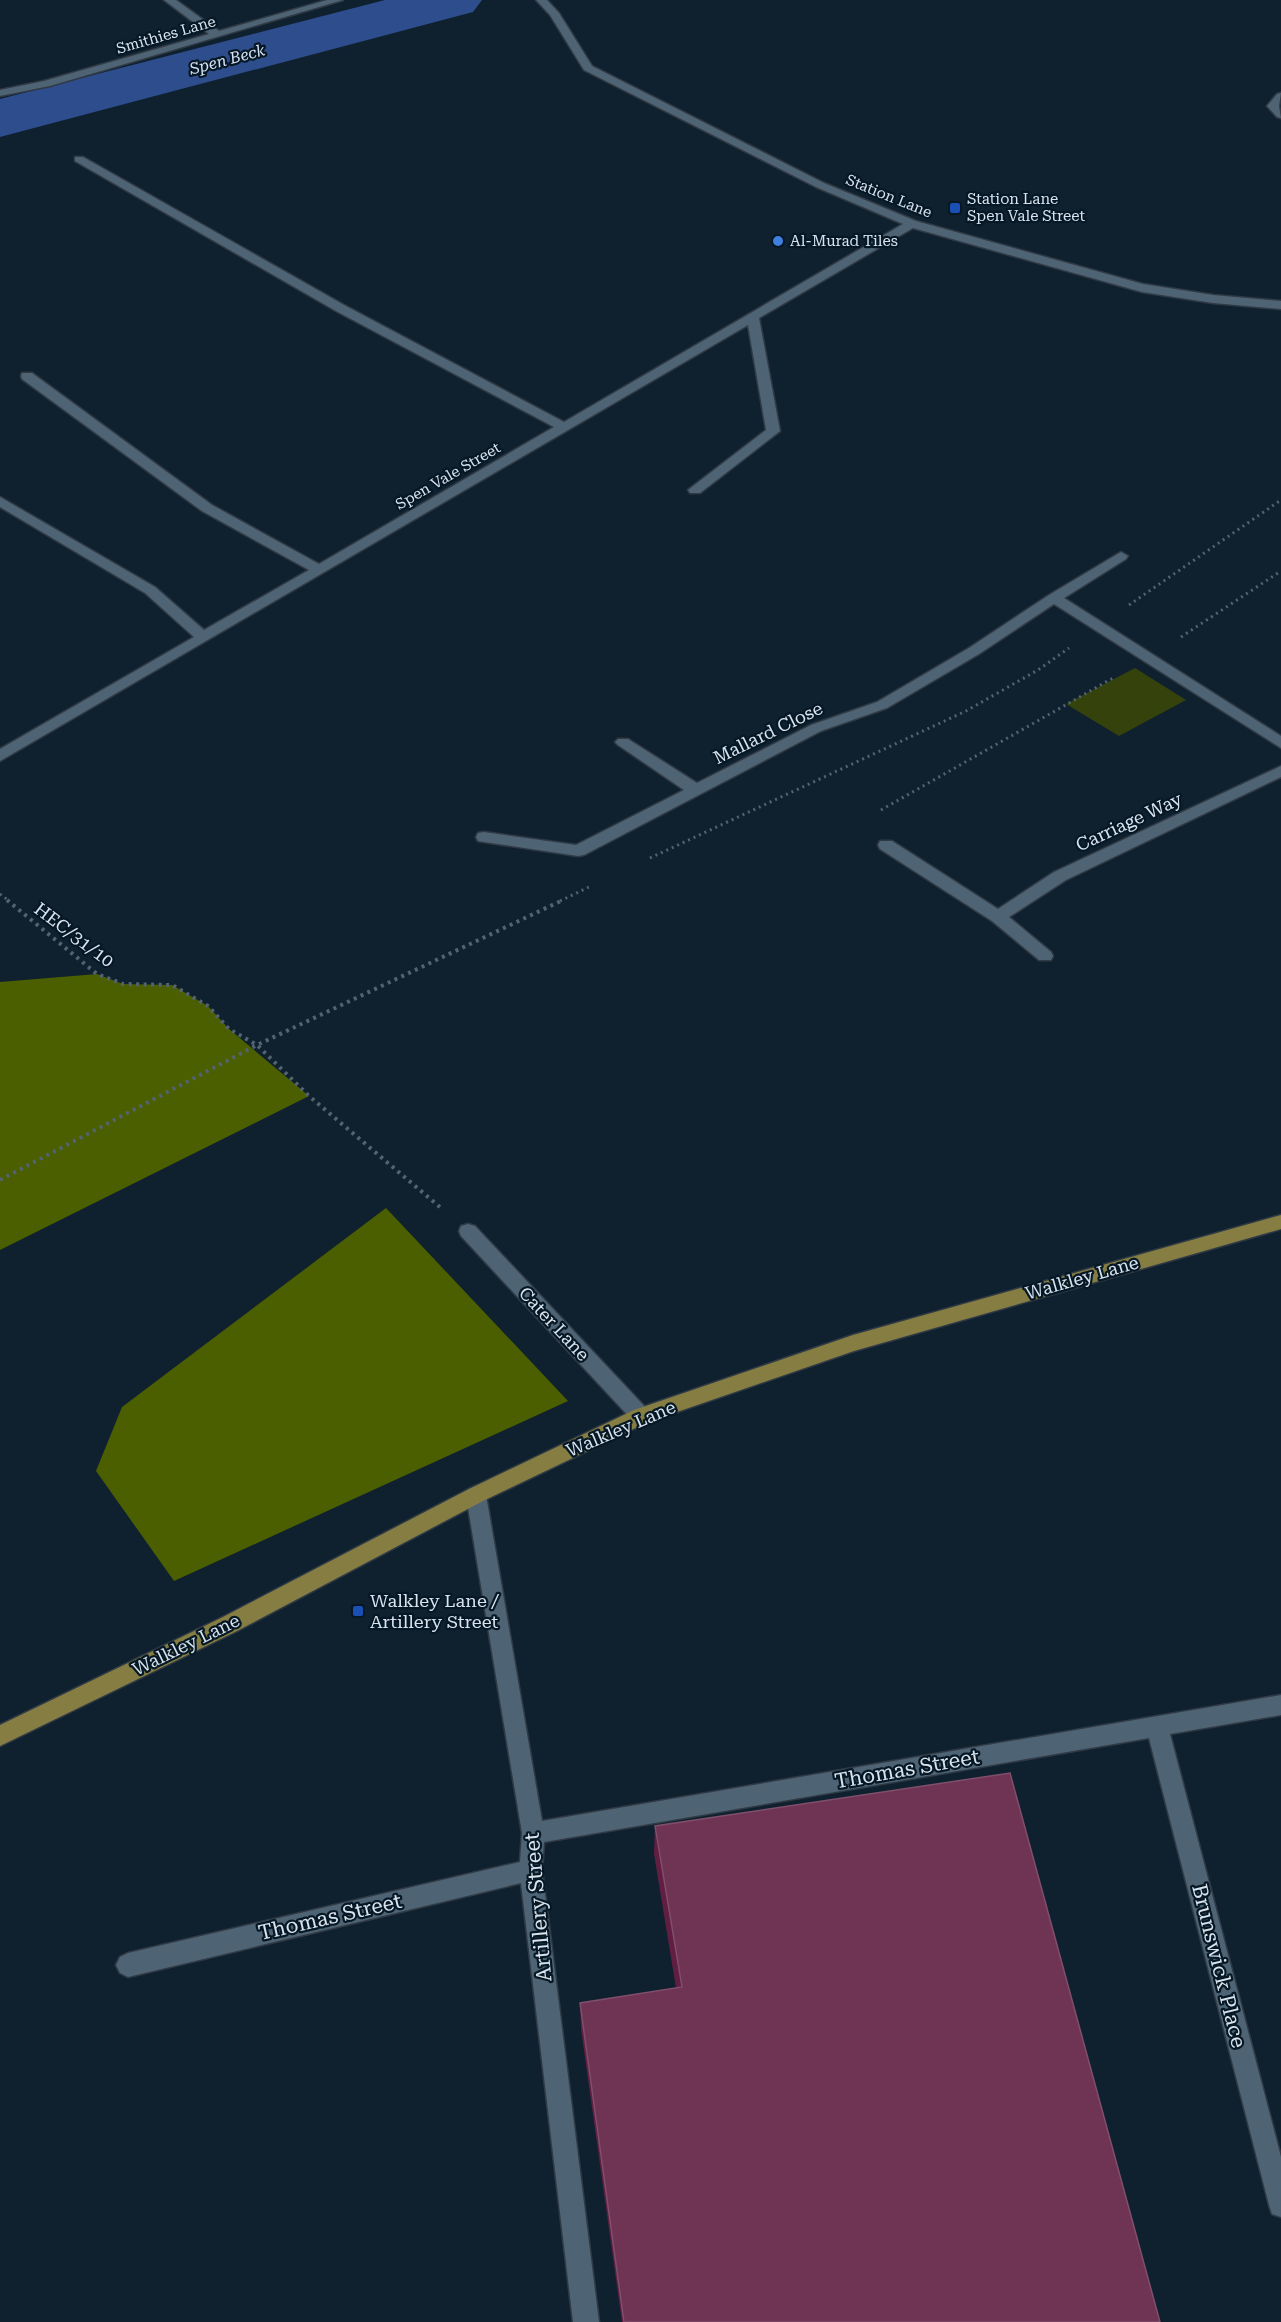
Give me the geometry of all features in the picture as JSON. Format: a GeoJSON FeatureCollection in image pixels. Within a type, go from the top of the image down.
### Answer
{"type":"FeatureCollection","features":[{"type":"Feature","properties":{"kind":"main road","name":"Walkley Lane"},"geometry":{"type":"LineString","coordinates":[[0,1736],[230,1624],[476,1495],[641,1416],[853,1343],[1281,1222]]}},
{"type":"Feature","properties":{"kind":"street"},"geometry":{"type":"LineString","coordinates":[[170,0],[218,35]]}},
{"type":"Feature","properties":{"kind":"street","name":"Smithies Lane"},"geometry":{"type":"LineString","coordinates":[[0,93],[46,84],[338,0]]}},
{"type":"Feature","properties":{"kind":"street","name":"Station Lane"},"geometry":{"type":"LineString","coordinates":[[542,0],[554,13],[588,68],[820,185],[912,224],[1142,288],[1213,299],[1281,305]]}},
{"type":"Feature","properties":{"kind":"street"},"geometry":{"type":"LineString","coordinates":[[1281,96],[1273,106],[1281,115]]}},
{"type":"Feature","properties":{"kind":"street"},"geometry":{"type":"LineString","coordinates":[[79,159],[340,308],[564,427]]}},
{"type":"Feature","properties":{"kind":"street","name":"Spen Vale Street"},"geometry":{"type":"LineString","coordinates":[[0,756],[912,224]]}},
{"type":"Feature","properties":{"kind":"street"},"geometry":{"type":"LineString","coordinates":[[695,489],[773,431],[753,317]]}},
{"type":"Feature","properties":{"kind":"street"},"geometry":{"type":"LineString","coordinates":[[27,376],[207,508],[319,570]]}},
{"type":"Feature","properties":{"kind":"street"},"geometry":{"type":"LineString","coordinates":[[0,501],[150,590],[203,637]]}},
{"type":"Feature","properties":{"kind":"street","name":"Mallard Close"},"geometry":{"type":"LineString","coordinates":[[484,837],[578,851],[816,728],[882,705],[974,651],[1121,556]]}},
{"type":"Feature","properties":{"kind":"street"},"geometry":{"type":"LineString","coordinates":[[1054,598],[1281,743]]}},
{"type":"Feature","properties":{"kind":"street"},"geometry":{"type":"LineString","coordinates":[[623,742],[696,790]]}},
{"type":"Feature","properties":{"kind":"street","name":"Carriage Way"},"geometry":{"type":"LineString","coordinates":[[998,917],[1060,876],[1281,771]]}},
{"type":"Feature","properties":{"kind":"street"},"geometry":{"type":"LineString","coordinates":[[886,844],[998,917],[1045,956]]}},
{"type":"Feature","properties":{"kind":"street","name":"Cater Lane"},"geometry":{"type":"LineString","coordinates":[[468,1231],[641,1416]]}},
{"type":"Feature","properties":{"kind":"street","name":"Artillery Street"},"geometry":{"type":"LineString","coordinates":[[476,1495],[533,1833],[531,1870],[586,2322]]}},
{"type":"Feature","properties":{"kind":"street","name":"Thomas Street"},"geometry":{"type":"LineString","coordinates":[[533,1833],[1281,1705]]}},
{"type":"Feature","properties":{"kind":"street","name":"Brunswick Place"},"geometry":{"type":"LineString","coordinates":[[1157,1726],[1281,2205]]}},
{"type":"Feature","properties":{"kind":"street","name":"Thomas Street"},"geometry":{"type":"LineString","coordinates":[[129,1965],[531,1870]]}},
{"type":"Feature","properties":{"kind":"path"},"geometry":{"type":"LineString","coordinates":[[886,844],[896,821],[880,810],[1149,658],[1281,571]]}},
{"type":"Feature","properties":{"kind":"path","name":"HEC/31/10"},"geometry":{"type":"LineString","coordinates":[[0,894],[97,974],[123,984],[172,985],[208,1006],[229,1029],[257,1045],[309,1096],[468,1231]]}},
{"type":"Feature","properties":{"kind":"green space"},"geometry":{"type":"Polygon","coordinates":[[[1135,668],[1186,700],[1119,736],[1066,704],[1135,668]]]}},
{"type":"Feature","properties":{"kind":"green space"},"geometry":{"type":"Polygon","coordinates":[[[97,974],[123,984],[172,985],[208,1006],[229,1029],[309,1096],[0,1250],[0,982],[97,974]]]}},
{"type":"Feature","properties":{"kind":"green space"},"geometry":{"type":"Polygon","coordinates":[[[386,1208],[568,1401],[174,1581],[96,1471],[122,1407],[386,1208]]]}},
{"type":"Feature","properties":{"kind":"building"},"geometry":{"type":"Polygon","coordinates":[[[1010,1773],[1160,2322],[624,2322],[580,2003],[682,1987],[655,1826],[1010,1773]]]}},
{"type":"Feature","properties":{"kind":"waterway","name":"Spen Beck"},"geometry":{"type":"LineString","coordinates":[[0,118],[453,0]]}},
{"type":"Feature","properties":{"kind":"place","name":"Station Lane Spen Vale Street"},"geometry":{"type":"Point","coordinates":[955,208]}},
{"type":"Feature","properties":{"kind":"place","name":"Al-Murad Tiles"},"geometry":{"type":"Point","coordinates":[778,241]}},
{"type":"Feature","properties":{"kind":"place","name":"Walkley Lane / Artillery Street"},"geometry":{"type":"Point","coordinates":[358,1611]}}]}
